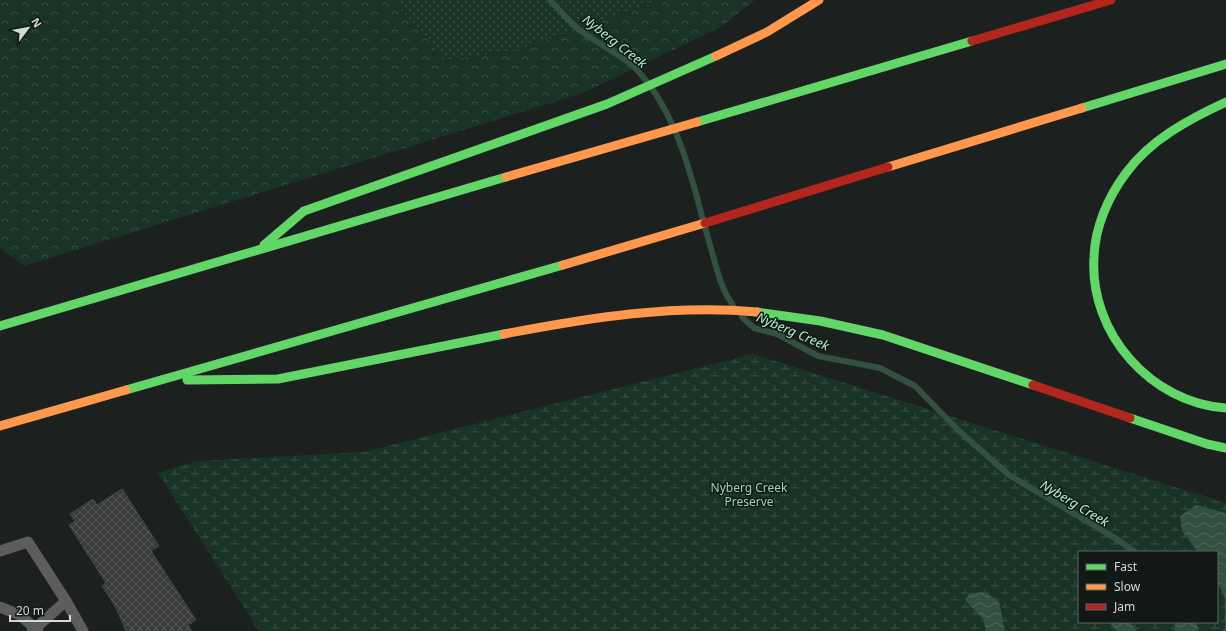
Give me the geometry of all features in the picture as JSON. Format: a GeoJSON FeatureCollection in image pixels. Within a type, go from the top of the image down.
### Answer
{"type":"FeatureCollection","features":[{"type":"Feature","properties":{"kind":"highway"},"geometry":{"type":"LineString","coordinates":[[255,252],[304,211],[607,104],[705,63],[768,32],[819,0]]}},
{"type":"Feature","properties":{"kind":"highway"},"geometry":{"type":"LineString","coordinates":[[0,326],[1111,0]]}},
{"type":"Feature","properties":{"kind":"highway"},"geometry":{"type":"LineString","coordinates":[[0,426],[775,203],[1226,64]]}},
{"type":"Feature","properties":{"kind":"highway"},"geometry":{"type":"LineString","coordinates":[[1226,102],[1197,115],[1176,128],[1148,149],[1135,164],[1106,204],[1095,237],[1093,264],[1099,308],[1112,335],[1131,361],[1149,378],[1170,392],[1195,402],[1226,408]]}},
{"type":"Feature","properties":{"kind":"highway"},"geometry":{"type":"LineString","coordinates":[[158,380],[278,379],[578,320],[656,312],[733,311],[772,313],[853,327],[898,339],[1207,444],[1226,448]]}},
{"type":"Feature","properties":{"kind":"lane"},"geometry":{"type":"LineString","coordinates":[[0,551],[28,542],[66,601],[83,631]]}},
{"type":"Feature","properties":{"kind":"lane"},"geometry":{"type":"LineString","coordinates":[[0,607],[20,615],[35,630],[66,601]]}},
{"type":"Feature","properties":{"kind":"green space"},"geometry":{"type":"Polygon","coordinates":[[[0,0],[393,0],[446,60],[516,50],[660,0],[755,0],[721,27],[583,93],[24,266],[0,248],[0,0]]]}},
{"type":"Feature","properties":{"kind":"green space"},"geometry":{"type":"Polygon","coordinates":[[[393,0],[660,0],[516,50],[446,60],[393,0]]]}},
{"type":"Feature","properties":{"kind":"green space","name":"Nyberg Creek Preserve"},"geometry":{"type":"Polygon","coordinates":[[[753,354],[1226,503],[1226,631],[259,631],[158,473],[197,461],[363,452],[753,354]]]}},
{"type":"Feature","properties":{"kind":"water"},"geometry":{"type":"Polygon","coordinates":[[[1196,505],[1226,513],[1226,631],[1223,631],[1225,626],[1225,598],[1218,583],[1218,551],[1197,551],[1182,531],[1180,516],[1196,505]]]}},
{"type":"Feature","properties":{"kind":"water"},"geometry":{"type":"Polygon","coordinates":[[[985,592],[999,602],[1005,631],[986,631],[983,619],[965,600],[970,593],[985,592]]]}},
{"type":"Feature","properties":{"kind":"water"},"geometry":{"type":"Polygon","coordinates":[[[1110,623],[1131,623],[1137,631],[1117,631],[1110,623]]]}},
{"type":"Feature","properties":{"kind":"water"},"geometry":{"type":"Polygon","coordinates":[[[1176,623],[1196,623],[1199,631],[1174,631],[1176,623]]]}},
{"type":"Feature","properties":{"kind":"building"},"geometry":{"type":"Polygon","coordinates":[[[122,489],[159,546],[151,551],[196,620],[188,625],[192,631],[126,631],[115,606],[102,586],[106,583],[69,525],[75,521],[70,514],[93,499],[97,505],[122,489]]]}},
{"type":"Feature","properties":{"kind":"waterway","name":"Nyberg Creek"},"geometry":{"type":"LineString","coordinates":[[550,0],[579,30],[634,67],[647,82]]}},
{"type":"Feature","properties":{"kind":"waterway","name":"Nyberg Creek"},"geometry":{"type":"LineString","coordinates":[[653,90],[664,107],[681,145],[694,185],[719,276],[733,305]]}},
{"type":"Feature","properties":{"kind":"waterway","name":"Nyberg Creek"},"geometry":{"type":"LineString","coordinates":[[742,317],[754,328],[777,334],[818,356],[880,368],[915,386],[959,431],[1009,475],[1115,538],[1134,551]]}},
{"type":"Feature","properties":{"kind":"traffic: fast"},"geometry":{"type":"LineString","coordinates":[[697,122],[972,41]]}},
{"type":"Feature","properties":{"kind":"traffic: fast"},"geometry":{"type":"LineString","coordinates":[[264,245],[304,211],[607,104],[716,56]]}},
{"type":"Feature","properties":{"kind":"traffic: fast"},"geometry":{"type":"LineString","coordinates":[[1082,108],[1226,64]]}},
{"type":"Feature","properties":{"kind":"traffic: fast"},"geometry":{"type":"LineString","coordinates":[[1226,102],[1184,123],[1158,141],[1136,161],[1119,182],[1108,202],[1097,235],[1094,257],[1095,285],[1102,312],[1114,337],[1130,359],[1150,378],[1173,393],[1199,403],[1226,408]]}},
{"type":"Feature","properties":{"kind":"traffic: fast"},"geometry":{"type":"LineString","coordinates":[[0,326],[506,177]]}},
{"type":"Feature","properties":{"kind":"traffic: fast"},"geometry":{"type":"LineString","coordinates":[[126,390],[563,265]]}},
{"type":"Feature","properties":{"kind":"traffic: fast"},"geometry":{"type":"LineString","coordinates":[[757,312],[820,321],[883,335],[1033,385]]}},
{"type":"Feature","properties":{"kind":"traffic: fast"},"geometry":{"type":"LineString","coordinates":[[187,380],[278,379],[504,334]]}},
{"type":"Feature","properties":{"kind":"traffic: fast"},"geometry":{"type":"LineString","coordinates":[[1130,418],[1207,444],[1226,448]]}},
{"type":"Feature","properties":{"kind":"traffic: slow"},"geometry":{"type":"LineString","coordinates":[[716,56],[767,32],[819,0]]}},
{"type":"Feature","properties":{"kind":"traffic: slow"},"geometry":{"type":"LineString","coordinates":[[888,167],[1082,108]]}},
{"type":"Feature","properties":{"kind":"traffic: slow"},"geometry":{"type":"LineString","coordinates":[[506,177],[697,122]]}},
{"type":"Feature","properties":{"kind":"traffic: slow"},"geometry":{"type":"LineString","coordinates":[[563,265],[705,223]]}},
{"type":"Feature","properties":{"kind":"traffic: slow"},"geometry":{"type":"LineString","coordinates":[[504,334],[599,318],[662,311],[725,310],[757,312]]}},
{"type":"Feature","properties":{"kind":"traffic: slow"},"geometry":{"type":"LineString","coordinates":[[0,426],[126,390]]}},
{"type":"Feature","properties":{"kind":"traffic: jam"},"geometry":{"type":"LineString","coordinates":[[972,41],[1111,0]]}},
{"type":"Feature","properties":{"kind":"traffic: jam"},"geometry":{"type":"LineString","coordinates":[[705,223],[888,167]]}},
{"type":"Feature","properties":{"kind":"traffic: jam"},"geometry":{"type":"LineString","coordinates":[[1033,385],[1130,418]]}}]}
